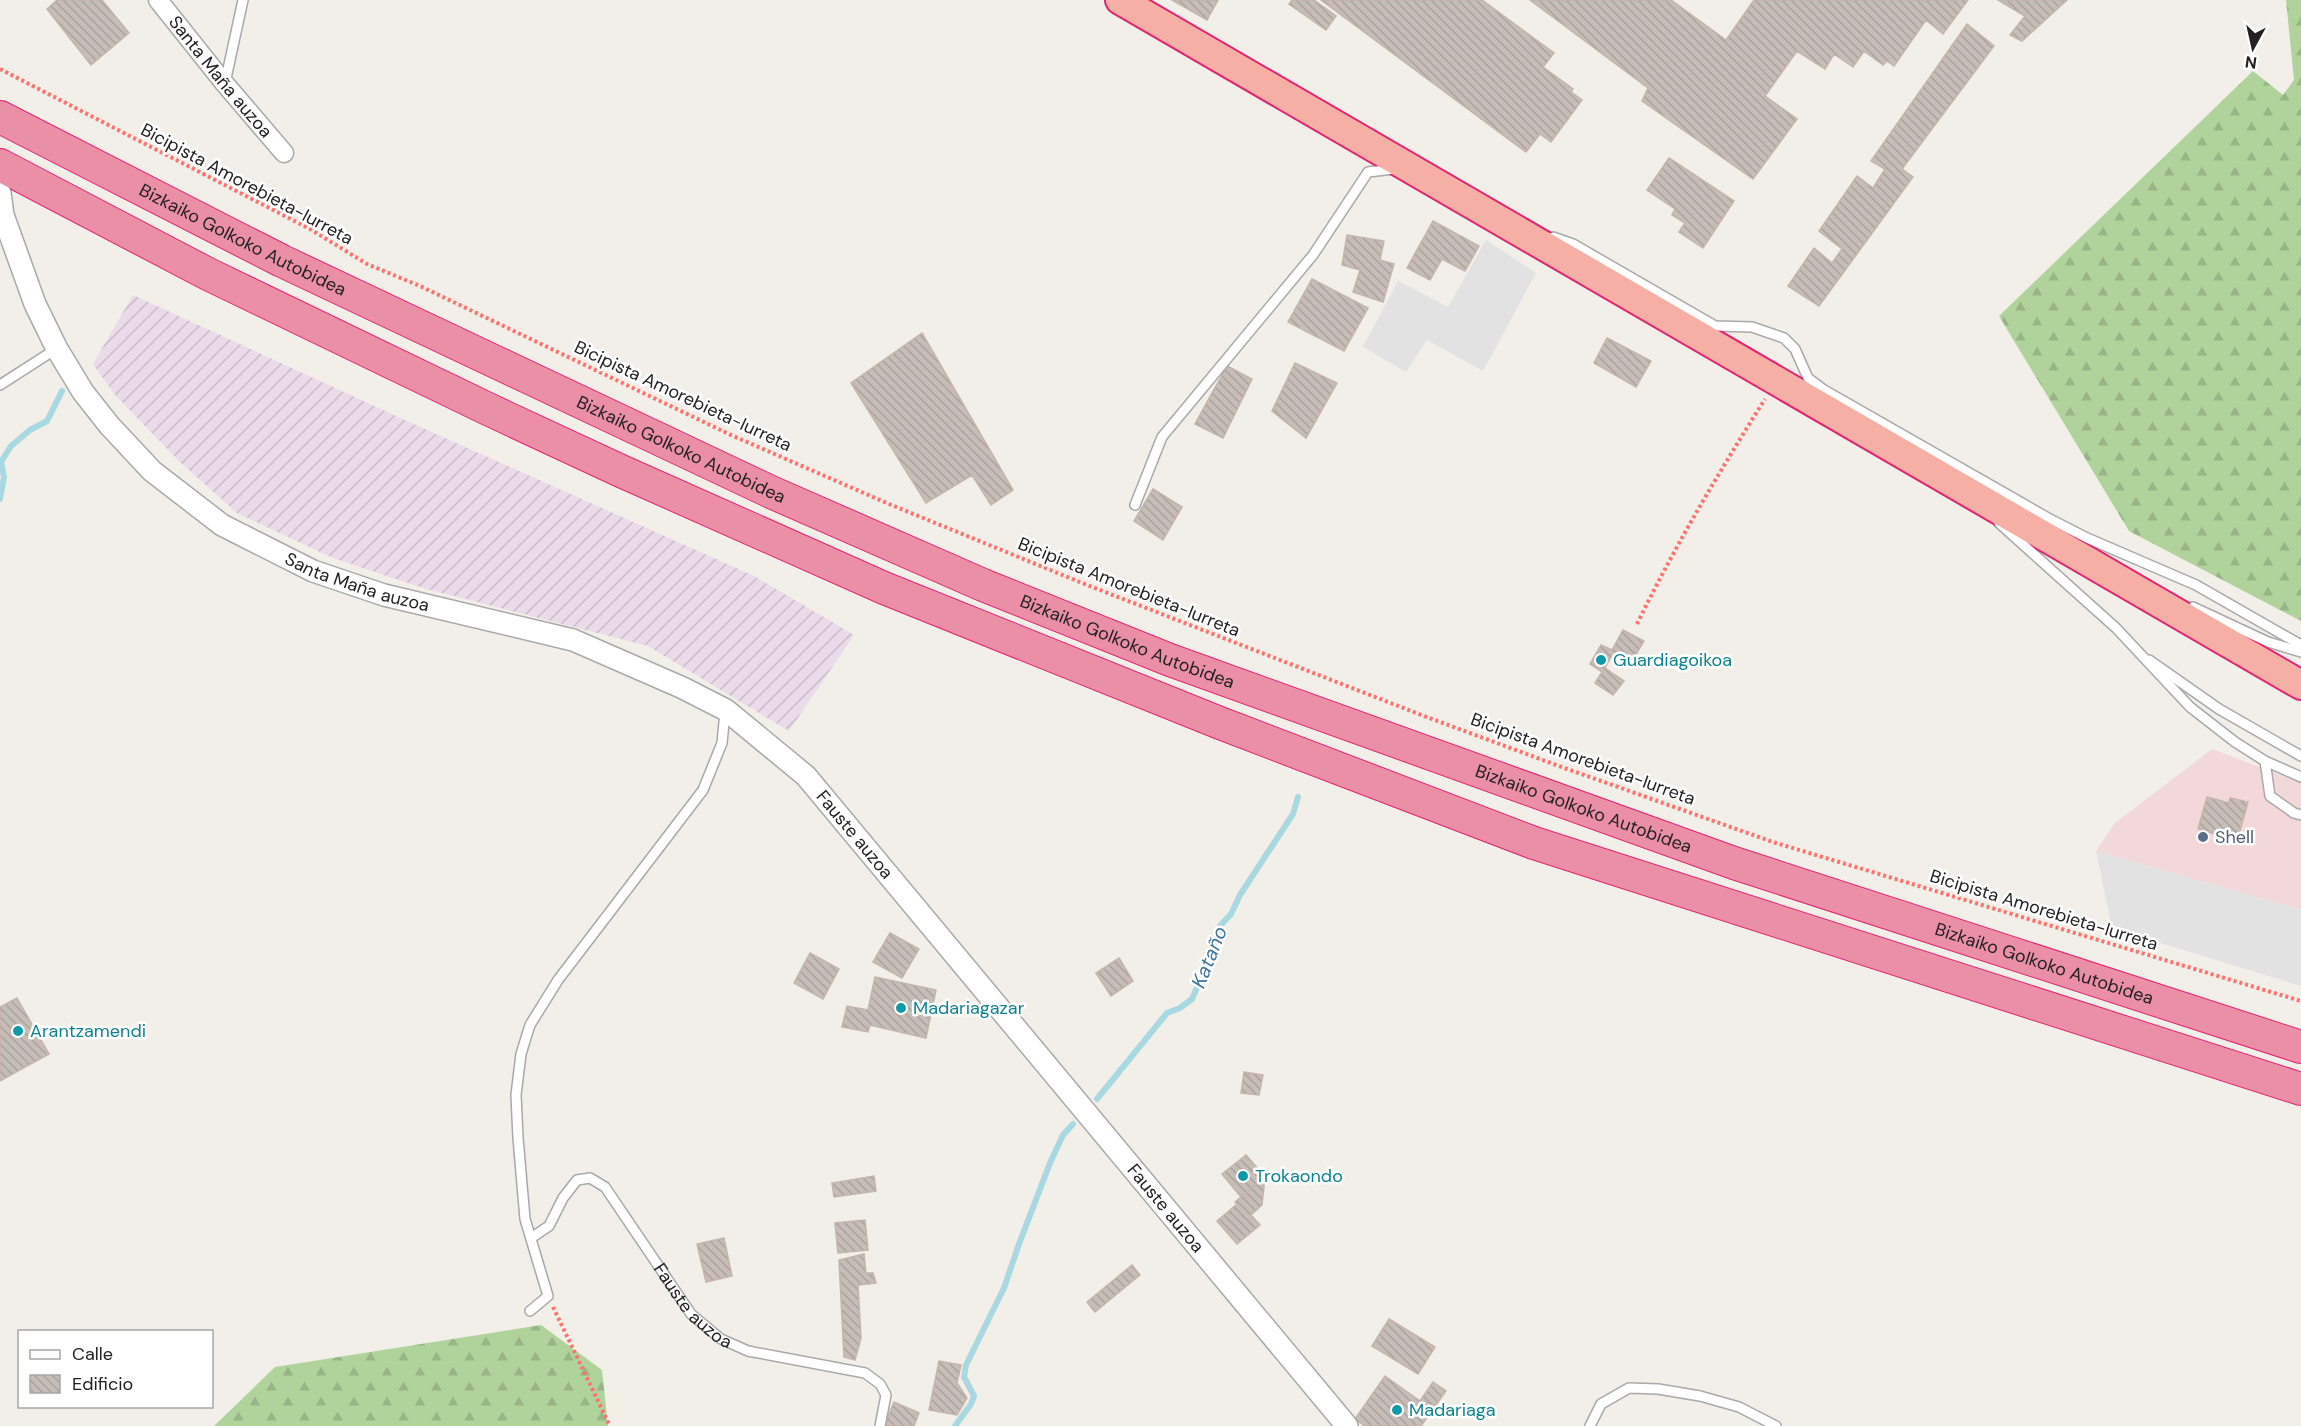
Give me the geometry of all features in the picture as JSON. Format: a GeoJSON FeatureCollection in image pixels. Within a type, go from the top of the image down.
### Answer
{"type":"FeatureCollection","features":[{"type":"Feature","properties":{"kind":"highway"},"geometry":{"type":"LineString","coordinates":[[1120,0],[1359,143],[1420,173],[2301,685]]}},
{"type":"Feature","properties":{"kind":"highway","name":"Bizkaiko Golkoko Autobidea"},"geometry":{"type":"LineString","coordinates":[[0,117],[282,261],[771,492],[983,585],[1148,651],[1734,863],[2301,1047]]}},
{"type":"Feature","properties":{"kind":"highway"},"geometry":{"type":"LineString","coordinates":[[0,165],[208,274],[621,471],[884,588],[1220,723],[1534,843],[2301,1089]]}},
{"type":"Feature","properties":{"kind":"street","name":"Santa Maña auzoa"},"geometry":{"type":"LineString","coordinates":[[158,0],[284,153]]}},
{"type":"Feature","properties":{"kind":"street","name":"Santa Maña auzoa"},"geometry":{"type":"LineString","coordinates":[[0,193],[3,215],[35,304],[57,349],[84,393],[102,417],[152,471],[222,525],[313,571],[384,595],[573,640],[683,688],[726,710]]}},
{"type":"Feature","properties":{"kind":"street","name":"Fauste auzoa"},"geometry":{"type":"LineString","coordinates":[[726,710],[806,776],[1347,1426]]}},
{"type":"Feature","properties":{"kind":"lane"},"geometry":{"type":"LineString","coordinates":[[225,84],[243,0]]}},
{"type":"Feature","properties":{"kind":"lane"},"geometry":{"type":"LineString","coordinates":[[1135,505],[1162,437],[1313,255],[1367,168],[1420,173]]}},
{"type":"Feature","properties":{"kind":"lane"},"geometry":{"type":"LineString","coordinates":[[1506,224],[1528,228],[1573,244],[1715,326],[1752,327],[1784,338],[1795,349],[1808,378],[1824,390],[2048,518],[2087,538],[2196,585],[2301,645]]}},
{"type":"Feature","properties":{"kind":"lane"},"geometry":{"type":"LineString","coordinates":[[0,385],[57,349]]}},
{"type":"Feature","properties":{"kind":"lane"},"geometry":{"type":"LineString","coordinates":[[1965,489],[2091,605],[2190,707],[2235,742],[2265,761],[2301,777]]}},
{"type":"Feature","properties":{"kind":"lane"},"geometry":{"type":"LineString","coordinates":[[2083,558],[2176,600]]}},
{"type":"Feature","properties":{"kind":"lane"},"geometry":{"type":"LineString","coordinates":[[2187,605],[2268,642],[2301,652]]}},
{"type":"Feature","properties":{"kind":"lane"},"geometry":{"type":"LineString","coordinates":[[2135,650],[2219,709],[2301,756]]}},
{"type":"Feature","properties":{"kind":"lane"},"geometry":{"type":"LineString","coordinates":[[530,1311],[548,1296],[525,1219],[516,1095],[521,1054],[530,1025],[558,980],[703,790],[722,743],[726,710]]}},
{"type":"Feature","properties":{"kind":"lane"},"geometry":{"type":"LineString","coordinates":[[2265,761],[2270,796],[2294,813],[2301,815]]}},
{"type":"Feature","properties":{"kind":"lane","name":"Fauste auzoa"},"geometry":{"type":"LineString","coordinates":[[531,1238],[549,1226],[563,1198],[577,1180],[590,1178],[605,1187],[691,1314],[722,1339],[748,1350],[865,1373],[880,1384],[886,1395],[880,1426]]}},
{"type":"Feature","properties":{"kind":"lane"},"geometry":{"type":"LineString","coordinates":[[1590,1426],[1601,1404],[1629,1388],[1658,1389],[1700,1396],[1739,1407],[1776,1426]]}},
{"type":"Feature","properties":{"kind":"path","name":"Bicipista Amorebieta-Iurreta"},"geometry":{"type":"LineString","coordinates":[[0,69],[310,229],[367,264],[420,286],[781,458],[1071,579],[1446,724],[1776,843],[2301,1001]]}},
{"type":"Feature","properties":{"kind":"path"},"geometry":{"type":"LineString","coordinates":[[1637,624],[1708,489],[1777,380]]}},
{"type":"Feature","properties":{"kind":"path"},"geometry":{"type":"LineString","coordinates":[[548,1296],[610,1426]]}},
{"type":"Feature","properties":{"kind":"shaded area"},"geometry":{"type":"Polygon","coordinates":[[[1486,240],[1536,273],[1483,371],[1427,340],[1406,372],[1363,347],[1398,281],[1448,307],[1486,240]]]}},
{"type":"Feature","properties":{"kind":"shaded area"},"geometry":{"type":"Polygon","coordinates":[[[133,295],[407,421],[754,576],[854,635],[789,731],[648,646],[423,588],[333,558],[237,513],[180,462],[116,396],[93,364],[133,295]]]}},
{"type":"Feature","properties":{"kind":"shaded area","name":"Shell"},"geometry":{"type":"Polygon","coordinates":[[[2212,749],[2301,783],[2301,910],[2096,851],[2115,823],[2212,749]]]}},
{"type":"Feature","properties":{"kind":"shaded area"},"geometry":{"type":"Polygon","coordinates":[[[2096,851],[2301,910],[2301,986],[2112,928],[2096,851]]]}},
{"type":"Feature","properties":{"kind":"green space"},"geometry":{"type":"Polygon","coordinates":[[[2286,0],[2301,0],[2301,621],[2129,531],[1999,316],[2253,71],[2283,95],[2294,80],[2286,0]]]}},
{"type":"Feature","properties":{"kind":"green space"},"geometry":{"type":"Polygon","coordinates":[[[541,1325],[602,1370],[608,1426],[214,1426],[275,1367],[541,1325]]]}},
{"type":"Feature","properties":{"kind":"building"},"geometry":{"type":"Polygon","coordinates":[[[57,0],[102,0],[129,33],[91,65],[47,9],[57,0]]]}},
{"type":"Feature","properties":{"kind":"building"},"geometry":{"type":"Polygon","coordinates":[[[1172,0],[1218,0],[1207,20],[1172,0]]]}},
{"type":"Feature","properties":{"kind":"building"},"geometry":{"type":"Polygon","coordinates":[[[1292,0],[1314,0],[1336,16],[1326,30],[1289,4],[1292,0]]]}},
{"type":"Feature","properties":{"kind":"building"},"geometry":{"type":"Polygon","coordinates":[[[1321,0],[1482,0],[1554,53],[1543,67],[1573,89],[1571,92],[1582,100],[1551,142],[1540,134],[1526,152],[1321,0]]]}},
{"type":"Feature","properties":{"kind":"building"},"geometry":{"type":"Polygon","coordinates":[[[1530,0],[1671,0],[1726,40],[1754,0],[1968,0],[1943,34],[1926,20],[1894,66],[1887,61],[1883,65],[1864,51],[1853,67],[1834,54],[1825,69],[1797,51],[1765,96],[1797,119],[1753,179],[1642,101],[1648,88],[1530,0]]]}},
{"type":"Feature","properties":{"kind":"building"},"geometry":{"type":"Polygon","coordinates":[[[1998,0],[2067,0],[2022,41],[2010,35],[2025,16],[1998,0]]]}},
{"type":"Feature","properties":{"kind":"building"},"geometry":{"type":"Polygon","coordinates":[[[1967,24],[1994,46],[1902,169],[1913,177],[1819,306],[1788,286],[1814,248],[1832,263],[1842,249],[1819,231],[1857,176],[1873,188],[1885,169],[1871,161],[1967,24]]]}},
{"type":"Feature","properties":{"kind":"building"},"geometry":{"type":"Polygon","coordinates":[[[1669,158],[1734,201],[1703,248],[1679,232],[1685,223],[1672,215],[1675,209],[1647,190],[1669,158]]]}},
{"type":"Feature","properties":{"kind":"building"},"geometry":{"type":"Polygon","coordinates":[[[1433,221],[1479,246],[1465,271],[1442,259],[1430,280],[1407,268],[1433,221]]]}},
{"type":"Feature","properties":{"kind":"building"},"geometry":{"type":"Polygon","coordinates":[[[1347,235],[1384,241],[1380,260],[1394,264],[1383,302],[1353,292],[1360,270],[1342,265],[1347,235]]]}},
{"type":"Feature","properties":{"kind":"building"},"geometry":{"type":"Polygon","coordinates":[[[1312,279],[1368,308],[1344,351],[1288,322],[1312,279]]]}},
{"type":"Feature","properties":{"kind":"building"},"geometry":{"type":"Polygon","coordinates":[[[922,333],[1013,490],[991,505],[972,475],[926,503],[851,383],[922,333]]]}},
{"type":"Feature","properties":{"kind":"building"},"geometry":{"type":"Polygon","coordinates":[[[1607,338],[1651,361],[1636,387],[1594,363],[1607,338]]]}},
{"type":"Feature","properties":{"kind":"building"},"geometry":{"type":"Polygon","coordinates":[[[1295,363],[1337,383],[1306,438],[1272,411],[1295,363]]]}},
{"type":"Feature","properties":{"kind":"building"},"geometry":{"type":"Polygon","coordinates":[[[1227,366],[1252,379],[1223,438],[1195,424],[1227,366]]]}},
{"type":"Feature","properties":{"kind":"building"},"geometry":{"type":"Polygon","coordinates":[[[1153,489],[1182,507],[1163,540],[1134,521],[1153,489]]]}},
{"type":"Feature","properties":{"kind":"building","name":"Guardiagoikoa"},"geometry":{"type":"Polygon","coordinates":[[[1623,630],[1644,641],[1629,666],[1611,657],[1605,668],[1624,681],[1613,695],[1595,683],[1602,672],[1590,664],[1601,645],[1612,650],[1623,630]]]}},
{"type":"Feature","properties":{"kind":"building"},"geometry":{"type":"Polygon","coordinates":[[[2207,797],[2229,803],[2230,798],[2248,802],[2236,845],[2220,841],[2222,836],[2198,829],[2207,797]]]}},
{"type":"Feature","properties":{"kind":"building"},"geometry":{"type":"Polygon","coordinates":[[[890,933],[919,949],[902,978],[873,962],[890,933]]]}},
{"type":"Feature","properties":{"kind":"building"},"geometry":{"type":"Polygon","coordinates":[[[810,953],[839,969],[823,999],[794,983],[810,953]]]}},
{"type":"Feature","properties":{"kind":"building"},"geometry":{"type":"Polygon","coordinates":[[[1119,958],[1133,981],[1111,996],[1096,973],[1119,958]]]}},
{"type":"Feature","properties":{"kind":"building","name":"Madariagazar"},"geometry":{"type":"Polygon","coordinates":[[[875,977],[936,990],[926,1038],[870,1025],[868,1032],[842,1027],[847,1006],[868,1010],[875,977]]]}},
{"type":"Feature","properties":{"kind":"building","name":"Arantzamendi"},"geometry":{"type":"Polygon","coordinates":[[[17,998],[49,1054],[0,1081],[0,1007],[17,998]]]}},
{"type":"Feature","properties":{"kind":"building"},"geometry":{"type":"Polygon","coordinates":[[[1244,1072],[1263,1075],[1259,1095],[1241,1093],[1244,1072]]]}},
{"type":"Feature","properties":{"kind":"building","name":"Trokaondo"},"geometry":{"type":"Polygon","coordinates":[[[1246,1155],[1265,1177],[1241,1197],[1222,1174],[1246,1155]]]}},
{"type":"Feature","properties":{"kind":"building"},"geometry":{"type":"Polygon","coordinates":[[[874,1176],[876,1191],[834,1197],[832,1183],[874,1176]]]}},
{"type":"Feature","properties":{"kind":"building"},"geometry":{"type":"Polygon","coordinates":[[[1265,1177],[1262,1205],[1251,1215],[1260,1225],[1237,1244],[1217,1221],[1237,1204],[1235,1202],[1265,1177]]]}},
{"type":"Feature","properties":{"kind":"building"},"geometry":{"type":"Polygon","coordinates":[[[865,1220],[868,1250],[838,1253],[835,1223],[865,1220]]]}},
{"type":"Feature","properties":{"kind":"building"},"geometry":{"type":"Polygon","coordinates":[[[724,1238],[732,1276],[706,1282],[697,1244],[724,1238]]]}},
{"type":"Feature","properties":{"kind":"building"},"geometry":{"type":"Polygon","coordinates":[[[864,1254],[866,1273],[873,1273],[876,1283],[858,1285],[861,1338],[855,1360],[844,1357],[839,1260],[864,1254]]]}},
{"type":"Feature","properties":{"kind":"building"},"geometry":{"type":"Polygon","coordinates":[[[1132,1265],[1140,1275],[1095,1312],[1087,1302],[1132,1265]]]}},
{"type":"Feature","properties":{"kind":"building"},"geometry":{"type":"Polygon","coordinates":[[[1389,1319],[1435,1347],[1418,1374],[1372,1346],[1389,1319]]]}},
{"type":"Feature","properties":{"kind":"building"},"geometry":{"type":"Polygon","coordinates":[[[939,1361],[961,1365],[957,1383],[967,1398],[957,1415],[929,1410],[939,1361]]]}},
{"type":"Feature","properties":{"kind":"building","name":"Madariaga"},"geometry":{"type":"Polygon","coordinates":[[[1385,1376],[1420,1401],[1433,1382],[1446,1391],[1421,1426],[1365,1426],[1355,1419],[1385,1376]]]}},
{"type":"Feature","properties":{"kind":"building"},"geometry":{"type":"Polygon","coordinates":[[[894,1402],[919,1413],[914,1426],[884,1426],[894,1402]]]}},
{"type":"Feature","properties":{"kind":"waterway"},"geometry":{"type":"LineString","coordinates":[[0,499],[4,477],[1,462],[11,446],[30,430],[47,421],[62,391]]}},
{"type":"Feature","properties":{"kind":"waterway","name":"Kataño"},"geometry":{"type":"LineString","coordinates":[[1097,1099],[1167,1013],[1180,1008],[1192,999],[1209,960],[1220,926],[1231,914],[1240,895],[1293,814],[1298,797]]}},
{"type":"Feature","properties":{"kind":"waterway","name":"Kataño"},"geometry":{"type":"LineString","coordinates":[[955,1426],[974,1396],[964,1377],[966,1365],[1004,1288],[1050,1163],[1063,1135],[1073,1124]]}},
{"type":"Feature","properties":{"kind":"place","name":"Guardiagoikoa"},"geometry":{"type":"Point","coordinates":[1601,660]}},
{"type":"Feature","properties":{"kind":"place","name":"Shell"},"geometry":{"type":"Point","coordinates":[2203,837]}},
{"type":"Feature","properties":{"kind":"place","name":"Madariagazar"},"geometry":{"type":"Point","coordinates":[901,1008]}},
{"type":"Feature","properties":{"kind":"place","name":"Arantzamendi"},"geometry":{"type":"Point","coordinates":[18,1031]}},
{"type":"Feature","properties":{"kind":"place","name":"Trokaondo"},"geometry":{"type":"Point","coordinates":[1243,1176]}},
{"type":"Feature","properties":{"kind":"place","name":"Madariaga"},"geometry":{"type":"Point","coordinates":[1397,1410]}}]}
